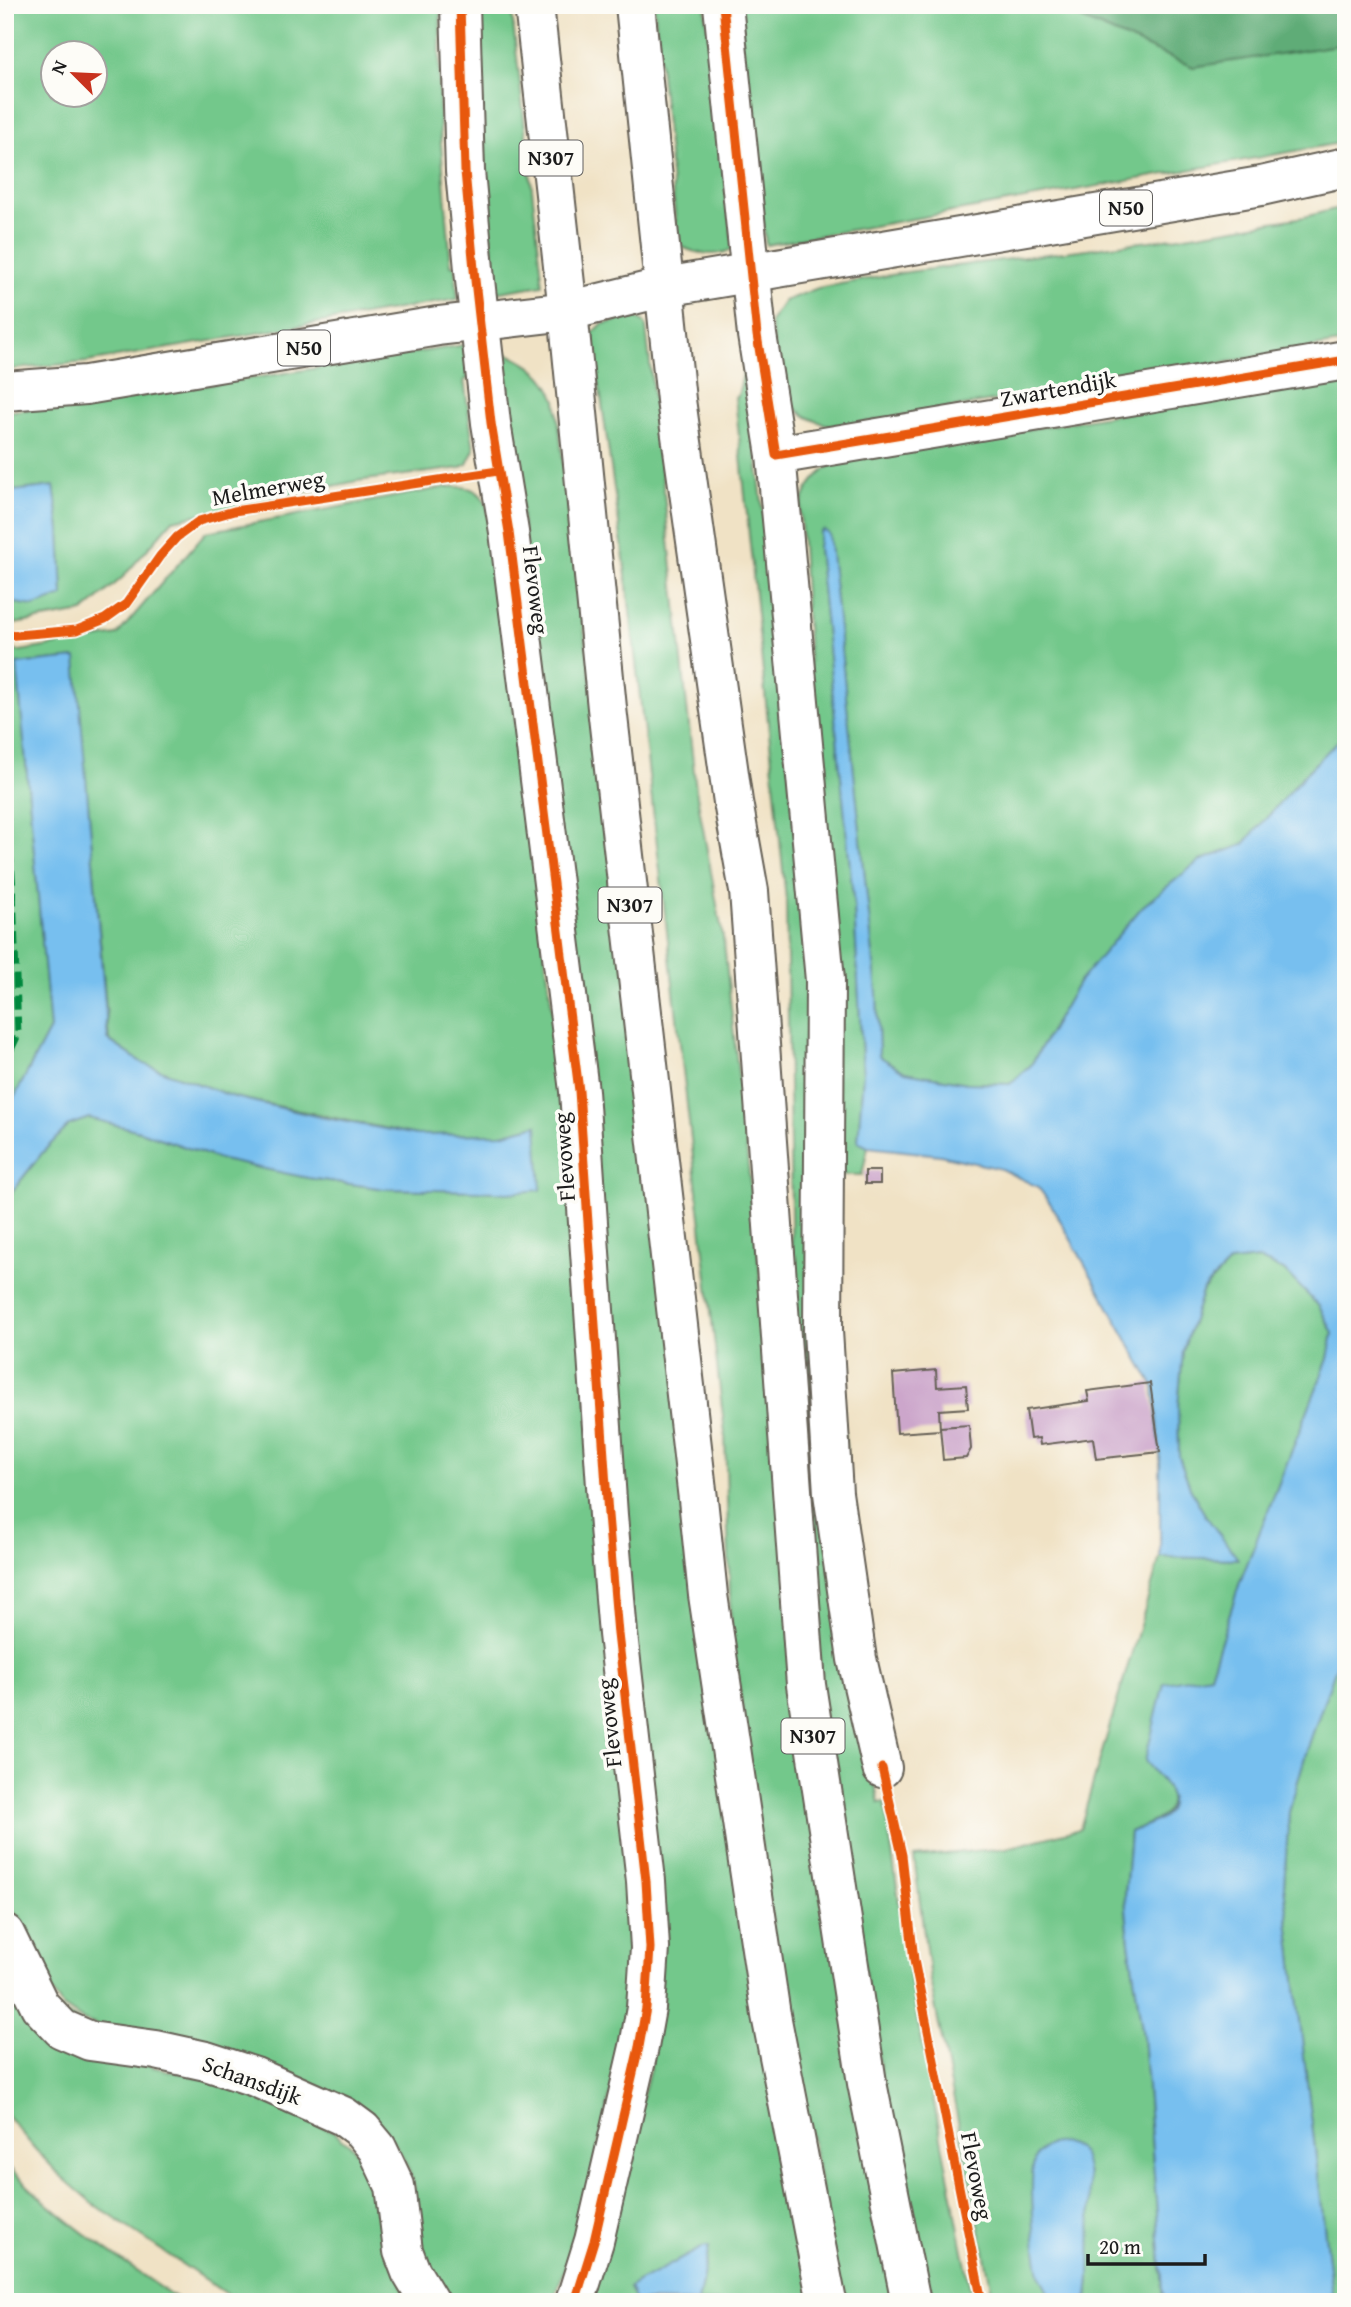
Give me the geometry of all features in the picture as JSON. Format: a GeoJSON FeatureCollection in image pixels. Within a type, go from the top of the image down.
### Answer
{"type":"FeatureCollection","features":[{"type":"Feature","properties":{"kind":"main road","name":"Flevoweg"},"geometry":{"type":"LineString","coordinates":[[460,5],[465,171],[491,423],[509,532],[579,1091],[609,1528],[646,1881],[650,1948],[646,2008],[639,2047],[594,2241],[575,2302]]}},
{"type":"Feature","properties":{"kind":"main road","name":"N307"},"geometry":{"type":"LineString","coordinates":[[534,5],[568,311],[607,708],[708,1595],[771,2015],[827,2302]]}},
{"type":"Feature","properties":{"kind":"main road","name":"N307"},"geometry":{"type":"LineString","coordinates":[[635,5],[676,400],[731,788],[749,891],[806,1685],[867,2083],[911,2302]]}},
{"type":"Feature","properties":{"kind":"main road"},"geometry":{"type":"LineString","coordinates":[[723,5],[757,335],[776,455],[825,980],[822,1331],[833,1493],[858,1659],[882,1768]]}},
{"type":"Feature","properties":{"kind":"main road","name":"N50"},"geometry":{"type":"LineString","coordinates":[[5,391],[86,384],[480,321],[568,311],[665,287],[1261,186],[1346,167]]}},
{"type":"Feature","properties":{"kind":"main road","name":"Zwartendijk"},"geometry":{"type":"LineString","coordinates":[[776,455],[1346,360]]}},
{"type":"Feature","properties":{"kind":"main road","name":"Schansdijk"},"geometry":{"type":"LineString","coordinates":[[5,1934],[40,2006],[62,2029],[90,2041],[156,2050],[206,2061],[255,2077],[343,2116],[362,2130],[377,2148],[396,2186],[403,2251],[411,2272],[429,2302]]}},
{"type":"Feature","properties":{"kind":"green space"},"geometry":{"type":"Polygon","coordinates":[[[5,5],[441,5],[440,131],[451,265],[455,266],[458,299],[87,362],[5,370],[5,5]]]}},
{"type":"Feature","properties":{"kind":"green space"},"geometry":{"type":"Polygon","coordinates":[[[477,5],[511,5],[543,285],[494,293],[486,197],[477,5]]]}},
{"type":"Feature","properties":{"kind":"green space"},"geometry":{"type":"Polygon","coordinates":[[[654,5],[705,5],[733,248],[720,253],[698,252],[678,245],[654,5]]]}},
{"type":"Feature","properties":{"kind":"green space"},"geometry":{"type":"Polygon","coordinates":[[[736,5],[1346,5],[1346,142],[766,245],[736,5]]]}},
{"type":"Feature","properties":{"kind":"green space"},"geometry":{"type":"Polygon","coordinates":[[[1071,5],[1346,5],[1346,44],[1193,67],[1070,14],[1071,5]]]}},
{"type":"Feature","properties":{"kind":"green space"},"geometry":{"type":"Polygon","coordinates":[[[1346,206],[1346,342],[842,426],[824,424],[808,417],[794,407],[784,392],[770,322],[784,301],[818,288],[908,272],[1173,238],[1304,217],[1346,206]]]}},
{"type":"Feature","properties":{"kind":"green space"},"geometry":{"type":"Polygon","coordinates":[[[636,317],[644,322],[646,327],[696,790],[724,943],[760,1275],[896,2302],[842,2302],[774,1935],[731,1630],[725,1434],[624,559],[592,334],[602,324],[636,317]]]}},
{"type":"Feature","properties":{"kind":"green space"},"geometry":{"type":"Polygon","coordinates":[[[464,345],[468,379],[464,380],[474,450],[467,464],[461,468],[357,481],[173,520],[123,577],[83,612],[14,624],[9,602],[34,606],[63,595],[60,530],[54,486],[5,492],[5,412],[132,397],[464,345]]]}},
{"type":"Feature","properties":{"kind":"green space"},"geometry":{"type":"Polygon","coordinates":[[[502,351],[527,364],[540,375],[556,400],[573,548],[813,2302],[698,2302],[709,2248],[629,2288],[636,2302],[589,2302],[652,2061],[520,480],[502,351]]]}},
{"type":"Feature","properties":{"kind":"green space"},"geometry":{"type":"Polygon","coordinates":[[[744,369],[747,370],[766,544],[800,892],[870,1763],[879,1803],[885,1802],[910,1980],[973,2302],[925,2302],[883,2087],[820,1688],[792,1269],[786,900],[735,397],[738,396],[744,369]]]}},
{"type":"Feature","properties":{"kind":"green space"},"geometry":{"type":"Polygon","coordinates":[[[1346,376],[1346,733],[1305,774],[1243,845],[1199,861],[1078,983],[1031,1065],[1010,1084],[967,1083],[905,1072],[879,1056],[877,993],[829,534],[824,530],[818,547],[854,907],[863,1074],[858,1142],[868,1147],[862,1175],[840,1175],[800,511],[809,488],[824,470],[838,461],[1346,376]]]}},
{"type":"Feature","properties":{"kind":"green space"},"geometry":{"type":"Polygon","coordinates":[[[447,487],[476,491],[487,506],[559,1062],[634,1953],[622,2043],[579,2230],[552,2302],[452,2302],[424,2258],[416,2221],[413,2183],[407,2165],[391,2138],[83,2020],[62,2006],[47,1984],[5,1892],[5,1201],[43,1152],[69,1125],[89,1118],[140,1131],[222,1160],[308,1178],[385,1189],[508,1193],[537,1125],[502,1134],[417,1135],[234,1097],[144,1064],[109,1040],[75,658],[17,664],[50,1029],[5,1115],[5,650],[20,651],[117,635],[206,532],[447,487]]]}},
{"type":"Feature","properties":{"kind":"green space"},"geometry":{"type":"Polygon","coordinates":[[[1258,1259],[1284,1270],[1319,1306],[1333,1333],[1328,1359],[1240,1582],[1210,1675],[1166,1787],[1170,1804],[1162,1816],[1130,1832],[1125,1896],[1143,2036],[1164,2302],[1085,2302],[1090,2278],[1088,2172],[1049,2295],[1054,2302],[994,2302],[930,1980],[914,1857],[1007,1848],[1080,1829],[1160,1557],[1236,1559],[1191,1490],[1179,1457],[1178,1407],[1183,1351],[1203,1290],[1230,1262],[1258,1259]]]}},
{"type":"Feature","properties":{"kind":"green space"},"geometry":{"type":"Polygon","coordinates":[[[1346,1638],[1346,2302],[1333,2302],[1284,1886],[1289,1812],[1306,1753],[1346,1638]]]}},
{"type":"Feature","properties":{"kind":"green space"},"geometry":{"type":"Polygon","coordinates":[[[5,1976],[153,2067],[202,2078],[249,2093],[333,2131],[363,2159],[372,2174],[407,2302],[238,2302],[92,2203],[62,2177],[5,2113],[5,1976]]]}},
{"type":"Feature","properties":{"kind":"green space"},"geometry":{"type":"Polygon","coordinates":[[[5,2163],[67,2220],[182,2302],[5,2302],[5,2163]]]}},
{"type":"Feature","properties":{"kind":"water"},"geometry":{"type":"Polygon","coordinates":[[[54,486],[60,530],[63,596],[34,606],[9,602],[5,492],[54,486]]]}},
{"type":"Feature","properties":{"kind":"water"},"geometry":{"type":"Polygon","coordinates":[[[824,530],[829,534],[877,993],[879,1056],[905,1072],[967,1083],[1010,1084],[1031,1065],[1078,983],[1142,907],[1199,861],[1243,845],[1305,774],[1346,733],[1346,1638],[1306,1753],[1289,1812],[1284,1886],[1333,2302],[1164,2302],[1143,2036],[1125,1896],[1130,1832],[1159,1819],[1170,1808],[1169,1793],[1145,1761],[1164,1683],[1210,1675],[1240,1582],[1328,1359],[1333,1333],[1319,1306],[1284,1270],[1258,1259],[1230,1262],[1203,1289],[1183,1351],[1178,1407],[1179,1457],[1191,1490],[1205,1515],[1238,1559],[1160,1557],[1160,1456],[1154,1387],[1052,1206],[1038,1187],[1001,1169],[940,1155],[868,1147],[858,1142],[863,1074],[854,907],[818,547],[820,532],[824,530]]]}},
{"type":"Feature","properties":{"kind":"water"},"geometry":{"type":"Polygon","coordinates":[[[76,658],[108,1040],[144,1064],[234,1097],[320,1117],[417,1135],[502,1134],[537,1125],[541,1190],[508,1193],[385,1189],[308,1178],[222,1160],[140,1131],[89,1118],[69,1125],[43,1152],[5,1200],[5,1115],[50,1029],[17,664],[76,658]]]}},
{"type":"Feature","properties":{"kind":"water"},"geometry":{"type":"Polygon","coordinates":[[[1061,2142],[1081,2152],[1088,2176],[1090,2278],[1085,2302],[1054,2302],[1042,2281],[1039,2268],[1033,2214],[1034,2163],[1042,2149],[1061,2142]]]}},
{"type":"Feature","properties":{"kind":"water"},"geometry":{"type":"Polygon","coordinates":[[[705,2246],[709,2247],[698,2302],[635,2301],[629,2287],[705,2246]]]}},
{"type":"Feature","properties":{"kind":"building"},"geometry":{"type":"Polygon","coordinates":[[[865,1171],[880,1171],[880,1184],[865,1184],[865,1171]]]}},
{"type":"Feature","properties":{"kind":"building"},"geometry":{"type":"Polygon","coordinates":[[[936,1370],[937,1387],[966,1385],[968,1408],[939,1410],[940,1430],[897,1433],[893,1374],[936,1370]]]}},
{"type":"Feature","properties":{"kind":"building"},"geometry":{"type":"Polygon","coordinates":[[[1150,1383],[1160,1452],[1096,1459],[1093,1438],[1040,1445],[1039,1438],[1030,1439],[1026,1410],[1089,1401],[1087,1391],[1150,1383]]]}},
{"type":"Feature","properties":{"kind":"building"},"geometry":{"type":"Polygon","coordinates":[[[969,1425],[971,1449],[966,1458],[943,1460],[940,1427],[969,1425]]]}},
{"type":"Feature","properties":{"kind":"marked path"},"geometry":{"type":"LineString","coordinates":[[5,786],[13,889],[18,1035],[5,1062]]}},
{"type":"Feature","properties":{"kind":"cycle path"},"geometry":{"type":"LineString","coordinates":[[460,5],[465,171],[475,280],[491,423],[509,532],[579,1091],[608,1515],[618,1634],[646,1881],[650,1948],[646,2008],[639,2047],[594,2241],[575,2302]]}},
{"type":"Feature","properties":{"kind":"cycle path"},"geometry":{"type":"LineString","coordinates":[[723,5],[757,335],[776,455],[1346,360]]}},
{"type":"Feature","properties":{"kind":"cycle path","name":"Melmerweg"},"geometry":{"type":"LineString","coordinates":[[5,636],[77,630],[105,619],[126,604],[177,537],[199,521],[234,511],[498,471]]}},
{"type":"Feature","properties":{"kind":"cycle path"},"geometry":{"type":"LineString","coordinates":[[882,1768],[902,1855],[914,1960],[982,2302]]}}]}
